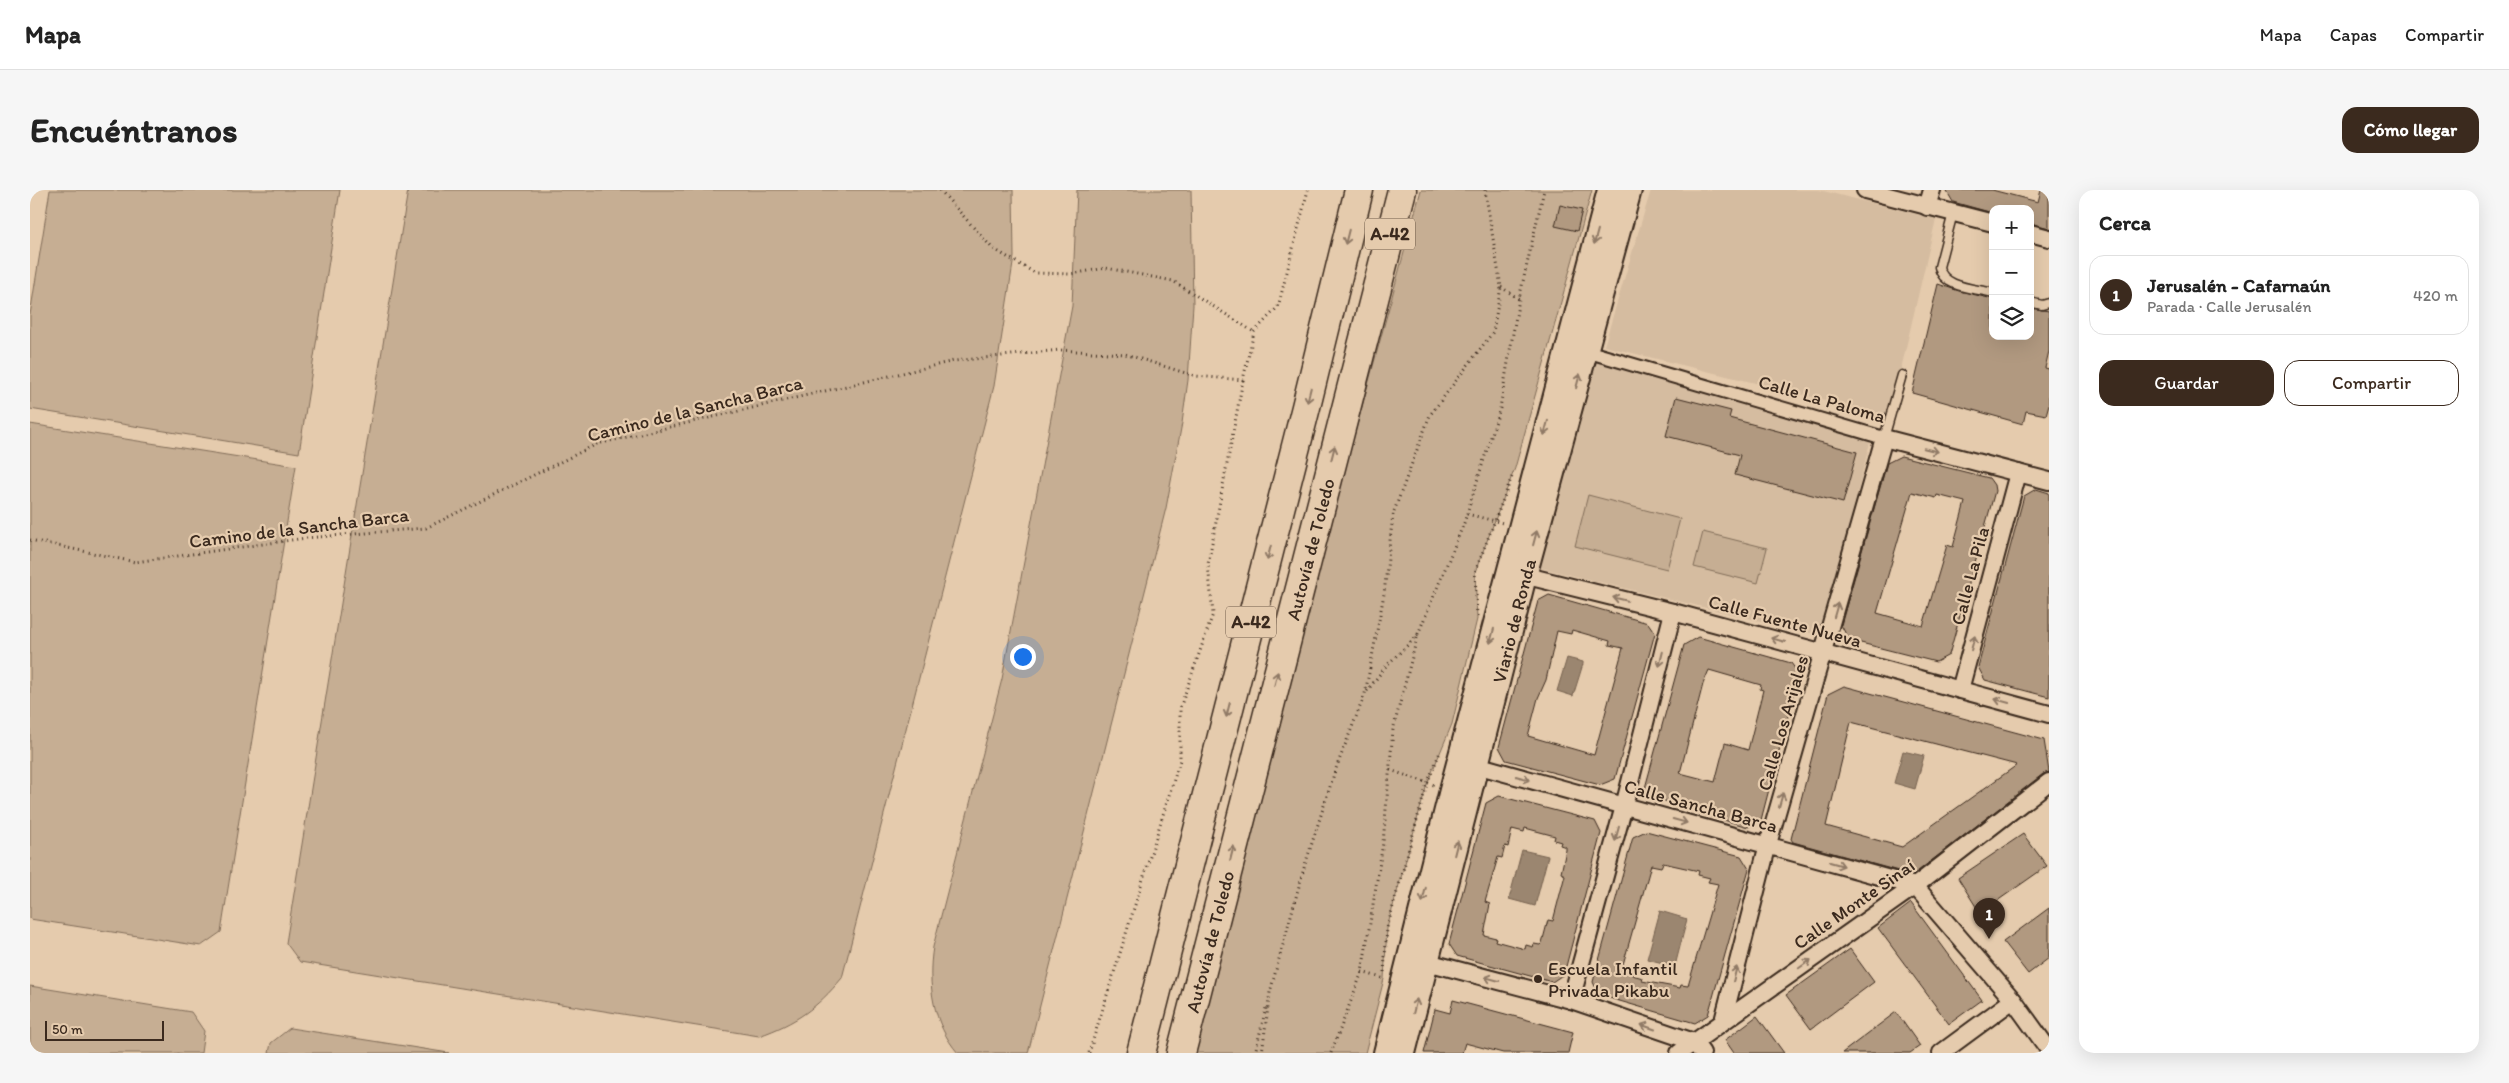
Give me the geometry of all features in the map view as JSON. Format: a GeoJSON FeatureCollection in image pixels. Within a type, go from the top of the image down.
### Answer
{"type":"FeatureCollection","features":[{"type":"Feature","properties":{"kind":"highway","name":"Autovía de Toledo"},"geometry":{"type":"LineString","coordinates":[[1141,1053],[1306,407],[1359,190]]}},
{"type":"Feature","properties":{"kind":"highway","name":"Autovía de Toledo"},"geometry":{"type":"LineString","coordinates":[[1181,1053],[1402,190]]}},
{"type":"Feature","properties":{"kind":"main road","name":"Viario de Ronda"},"geometry":{"type":"LineString","coordinates":[[1404,1053],[1476,765],[1517,574],[1520,530],[1609,190]]}},
{"type":"Feature","properties":{"kind":"main road","name":"Viario de Ronda"},"geometry":{"type":"LineString","coordinates":[[1385,1053],[1389,984],[1451,790],[1586,351],[1630,190]]}},
{"type":"Feature","properties":{"kind":"street"},"geometry":{"type":"LineString","coordinates":[[1864,190],[1989,222]]}},
{"type":"Feature","properties":{"kind":"street"},"geometry":{"type":"LineString","coordinates":[[1927,207],[1932,190]]}},
{"type":"Feature","properties":{"kind":"street"},"geometry":{"type":"LineString","coordinates":[[2034,234],[2049,238]]}},
{"type":"Feature","properties":{"kind":"street","name":"Calle La Paloma"},"geometry":{"type":"LineString","coordinates":[[1586,351],[1884,438],[2049,481]]}},
{"type":"Feature","properties":{"kind":"street","name":"Calle Los Arijales"},"geometry":{"type":"LineString","coordinates":[[1723,1021],[1768,844],[1884,438]]}},
{"type":"Feature","properties":{"kind":"street","name":"Calle La Pila"},"geometry":{"type":"LineString","coordinates":[[1960,690],[2018,473]]}},
{"type":"Feature","properties":{"kind":"street","name":"Calle Fuente Nueva"},"geometry":{"type":"LineString","coordinates":[[1517,574],[1674,612],[2049,714]]}},
{"type":"Feature","properties":{"kind":"street"},"geometry":{"type":"LineString","coordinates":[[1571,1000],[1674,612]]}},
{"type":"Feature","properties":{"kind":"street","name":"Calle Sancha Barca"},"geometry":{"type":"LineString","coordinates":[[1476,765],[1915,886]]}},
{"type":"Feature","properties":{"kind":"street","name":"Calle Monte Sinaí"},"geometry":{"type":"LineString","coordinates":[[1679,1053],[1698,1048],[1723,1021],[1915,886],[2049,782]]}},
{"type":"Feature","properties":{"kind":"street"},"geometry":{"type":"LineString","coordinates":[[1915,886],[2013,1000],[2049,1050]]}},
{"type":"Feature","properties":{"kind":"street"},"geometry":{"type":"LineString","coordinates":[[1427,962],[1571,1000],[1698,1048]]}},
{"type":"Feature","properties":{"kind":"street"},"geometry":{"type":"LineString","coordinates":[[1941,1053],[2013,1000]]}},
{"type":"Feature","properties":{"kind":"lane"},"geometry":{"type":"LineString","coordinates":[[1953,213],[1939,267],[1941,275],[1947,282],[1989,292]]}},
{"type":"Feature","properties":{"kind":"lane"},"geometry":{"type":"LineString","coordinates":[[2034,303],[2042,305],[2049,303]]}},
{"type":"Feature","properties":{"kind":"lane"},"geometry":{"type":"LineString","coordinates":[[1884,438],[1902,375]]}},
{"type":"Feature","properties":{"kind":"path"},"geometry":{"type":"LineString","coordinates":[[940,190],[992,248],[1035,273],[1071,274],[1106,268],[1174,281],[1254,332]]}},
{"type":"Feature","properties":{"kind":"path"},"geometry":{"type":"LineString","coordinates":[[1089,1053],[1180,760],[1180,708],[1213,614],[1208,564],[1254,332],[1278,307],[1308,190]]}},
{"type":"Feature","properties":{"kind":"path"},"geometry":{"type":"LineString","coordinates":[[1255,1053],[1304,868],[1335,771],[1365,694],[1384,594],[1393,514],[1430,415],[1493,332],[1501,286],[1485,190]]}},
{"type":"Feature","properties":{"kind":"path"},"geometry":{"type":"LineString","coordinates":[[1331,1053],[1362,972],[1383,842],[1393,730],[1418,634],[1467,514],[1500,408],[1519,299],[1544,190]]}},
{"type":"Feature","properties":{"kind":"path"},"geometry":{"type":"LineString","coordinates":[[1501,286],[1519,299]]}},
{"type":"Feature","properties":{"kind":"path","name":"Camino de la Sancha Barca"},"geometry":{"type":"LineString","coordinates":[[30,540],[135,562],[306,538],[426,528],[596,444],[954,361],[1060,350],[1125,354],[1195,376],[1243,380]]}},
{"type":"Feature","properties":{"kind":"path"},"geometry":{"type":"LineString","coordinates":[[1477,619],[1475,572],[1515,468]]}},
{"type":"Feature","properties":{"kind":"path"},"geometry":{"type":"LineString","coordinates":[[1467,514],[1496,520],[1520,530]]}},
{"type":"Feature","properties":{"kind":"path"},"geometry":{"type":"LineString","coordinates":[[1365,694],[1386,666],[1418,634]]}},
{"type":"Feature","properties":{"kind":"path"},"geometry":{"type":"LineString","coordinates":[[1362,972],[1389,984],[1387,928],[1427,784],[1441,750]]}},
{"type":"Feature","properties":{"kind":"path"},"geometry":{"type":"LineString","coordinates":[[1390,770],[1427,784],[1451,790]]}},
{"type":"Feature","properties":{"kind":"path"},"geometry":{"type":"LineString","coordinates":[[1262,1053],[1270,992]]}},
{"type":"Feature","properties":{"kind":"shaded area"},"geometry":{"type":"Polygon","coordinates":[[[50,190],[340,190],[299,453],[30,409],[30,315],[50,190]]]}},
{"type":"Feature","properties":{"kind":"shaded area"},"geometry":{"type":"Polygon","coordinates":[[[408,190],[1013,190],[1014,257],[994,386],[842,978],[815,1006],[784,1026],[759,1036],[300,962],[286,943],[408,190]]]}},
{"type":"Feature","properties":{"kind":"shaded area"},"geometry":{"type":"Polygon","coordinates":[[[1077,190],[1191,190],[1193,305],[1188,380],[1166,508],[1028,1053],[958,1053],[943,1029],[934,1003],[931,961],[1002,679],[1072,306],[1077,190]]]}},
{"type":"Feature","properties":{"kind":"shaded area"},"geometry":{"type":"Polygon","coordinates":[[[1421,190],[1592,190],[1515,468],[1475,572],[1477,619],[1452,724],[1427,784],[1387,928],[1384,979],[1365,1053],[1186,1053],[1421,190]]]}},
{"type":"Feature","properties":{"kind":"shaded area"},"geometry":{"type":"Polygon","coordinates":[[[1651,190],[1819,190],[1936,219],[1890,416],[1604,346],[1651,190]]]}},
{"type":"Feature","properties":{"kind":"shaded area"},"geometry":{"type":"Polygon","coordinates":[[[1595,358],[1871,438],[1822,636],[1537,567],[1595,358]]]}},
{"type":"Feature","properties":{"kind":"shaded area"},"geometry":{"type":"Polygon","coordinates":[[[30,424],[296,466],[221,932],[201,946],[30,919],[30,424]]]}},
{"type":"Feature","properties":{"kind":"shaded area"},"geometry":{"type":"Polygon","coordinates":[[[1588,495],[1680,519],[1667,569],[1575,546],[1588,495]]]}},
{"type":"Feature","properties":{"kind":"shaded area"},"geometry":{"type":"Polygon","coordinates":[[[1703,532],[1767,548],[1758,583],[1694,567],[1703,532]]]}},
{"type":"Feature","properties":{"kind":"shaded area"},"geometry":{"type":"Polygon","coordinates":[[[1567,658],[1583,662],[1573,696],[1557,691],[1567,658]]]}},
{"type":"Feature","properties":{"kind":"shaded area"},"geometry":{"type":"Polygon","coordinates":[[[1903,751],[1924,756],[1915,789],[1894,783],[1903,751]]]}},
{"type":"Feature","properties":{"kind":"shaded area"},"geometry":{"type":"Polygon","coordinates":[[[1522,850],[1548,856],[1535,906],[1509,899],[1522,850]]]}},
{"type":"Feature","properties":{"kind":"shaded area"},"geometry":{"type":"Polygon","coordinates":[[[1660,911],[1687,919],[1675,966],[1647,959],[1660,911]]]}},
{"type":"Feature","properties":{"kind":"shaded area"},"geometry":{"type":"Polygon","coordinates":[[[30,986],[191,1012],[204,1031],[201,1053],[30,1053],[30,986]]]}},
{"type":"Feature","properties":{"kind":"shaded area"},"geometry":{"type":"Polygon","coordinates":[[[290,1028],[449,1053],[269,1053],[271,1043],[290,1028]]]}},
{"type":"Feature","properties":{"kind":"building"},"geometry":{"type":"Polygon","coordinates":[[[1946,190],[1992,190],[2038,202],[2041,190],[2049,190],[2049,228],[2034,224],[2034,205],[1989,205],[1989,212],[1953,202],[1946,190]]]}},
{"type":"Feature","properties":{"kind":"building"},"geometry":{"type":"Polygon","coordinates":[[[1560,205],[1582,210],[1577,231],[1555,226],[1560,205]]]}},
{"type":"Feature","properties":{"kind":"building"},"geometry":{"type":"Polygon","coordinates":[[[1938,284],[1989,298],[1989,340],[2034,340],[2034,309],[2049,311],[2049,351],[2045,368],[2049,369],[2049,404],[2046,415],[2026,411],[2023,424],[1912,393],[1938,284]]]}},
{"type":"Feature","properties":{"kind":"building"},"geometry":{"type":"Polygon","coordinates":[[[1676,397],[1731,411],[1729,418],[1857,452],[1843,503],[1735,475],[1740,455],[1666,436],[1676,397]]]}},
{"type":"Feature","properties":{"kind":"building"},"geometry":{"type":"Polygon","coordinates":[[[1901,456],[1989,478],[1994,485],[1995,491],[1949,655],[1936,662],[1849,640],[1841,625],[1887,463],[1901,456]],[[1912,492],[1877,613],[1923,626],[1947,545],[1953,547],[1965,502],[1937,495],[1936,498],[1912,492]]]}},
{"type":"Feature","properties":{"kind":"building"},"geometry":{"type":"Polygon","coordinates":[[[2036,489],[2049,493],[2049,697],[1985,680],[1978,667],[2024,496],[2036,489]]]}},
{"type":"Feature","properties":{"kind":"building"},"geometry":{"type":"Polygon","coordinates":[[[1549,595],[1648,623],[1655,633],[1615,779],[1600,785],[1506,760],[1499,747],[1538,601],[1549,595]],[[1572,630],[1571,634],[1557,631],[1546,680],[1538,698],[1528,736],[1594,755],[1623,648],[1609,645],[1610,641],[1572,630]]]}},
{"type":"Feature","properties":{"kind":"building"},"geometry":{"type":"Polygon","coordinates":[[[1698,637],[1791,663],[1799,674],[1761,820],[1748,827],[1706,815],[1707,812],[1650,797],[1645,788],[1684,645],[1698,637]],[[1709,670],[1703,684],[1680,773],[1715,782],[1725,743],[1748,750],[1763,690],[1760,689],[1761,685],[1709,670]]]}},
{"type":"Feature","properties":{"kind":"building"},"geometry":{"type":"Polygon","coordinates":[[[1844,686],[2044,740],[2049,772],[2043,774],[1913,875],[1793,842],[1791,839],[1828,694],[1844,686]],[[1851,722],[1826,826],[1902,847],[2017,765],[1851,722]]]}},
{"type":"Feature","properties":{"kind":"building"},"geometry":{"type":"Polygon","coordinates":[[[1499,796],[1595,821],[1601,833],[1564,974],[1552,982],[1457,956],[1449,944],[1486,803],[1499,796]],[[1525,828],[1524,832],[1512,829],[1508,847],[1505,846],[1502,858],[1498,857],[1485,902],[1490,904],[1484,935],[1496,938],[1495,941],[1525,949],[1526,945],[1533,947],[1534,944],[1540,945],[1542,943],[1548,920],[1553,921],[1565,875],[1561,873],[1566,847],[1560,845],[1561,842],[1554,840],[1555,836],[1525,828]]]}},
{"type":"Feature","properties":{"kind":"building"},"geometry":{"type":"Polygon","coordinates":[[[1646,831],[1741,856],[1749,869],[1708,1015],[1695,1023],[1599,995],[1593,982],[1633,837],[1646,831]],[[1663,863],[1661,867],[1651,865],[1622,968],[1633,971],[1632,975],[1643,978],[1642,981],[1680,988],[1681,985],[1688,986],[1718,884],[1708,882],[1710,878],[1698,875],[1699,871],[1663,863]]]}},
{"type":"Feature","properties":{"kind":"building"},"geometry":{"type":"Polygon","coordinates":[[[2023,834],[2047,866],[1980,913],[1958,878],[2023,834]]]}},
{"type":"Feature","properties":{"kind":"building"},"geometry":{"type":"Polygon","coordinates":[[[1911,903],[1982,1000],[1949,1024],[1878,928],[1911,903]]]}},
{"type":"Feature","properties":{"kind":"building"},"geometry":{"type":"Polygon","coordinates":[[[2049,908],[2049,958],[2028,974],[2003,942],[2049,908]]]}},
{"type":"Feature","properties":{"kind":"building"},"geometry":{"type":"Polygon","coordinates":[[[1850,949],[1874,982],[1811,1029],[1786,995],[1850,949]]]}},
{"type":"Feature","properties":{"kind":"building"},"geometry":{"type":"Polygon","coordinates":[[[1453,1000],[1573,1032],[1568,1053],[1503,1053],[1465,1043],[1462,1053],[1424,1053],[1435,1009],[1450,1013],[1453,1000]]]}},
{"type":"Feature","properties":{"kind":"building"},"geometry":{"type":"Polygon","coordinates":[[[1896,1012],[1920,1046],[1910,1053],[1842,1053],[1896,1012]]]}},
{"type":"Feature","properties":{"kind":"building"},"geometry":{"type":"Polygon","coordinates":[[[1757,1016],[1784,1053],[1734,1053],[1725,1040],[1757,1016]]]}},
{"type":"Feature","properties":{"kind":"place","name":"Jerusalén - Cafarnaún"},"geometry":{"type":"Point","coordinates":[1989,939]}},
{"type":"Feature","properties":{"kind":"place","name":"Escuela Infantil Privada Pikabu"},"geometry":{"type":"Point","coordinates":[1538,979]}}]}
